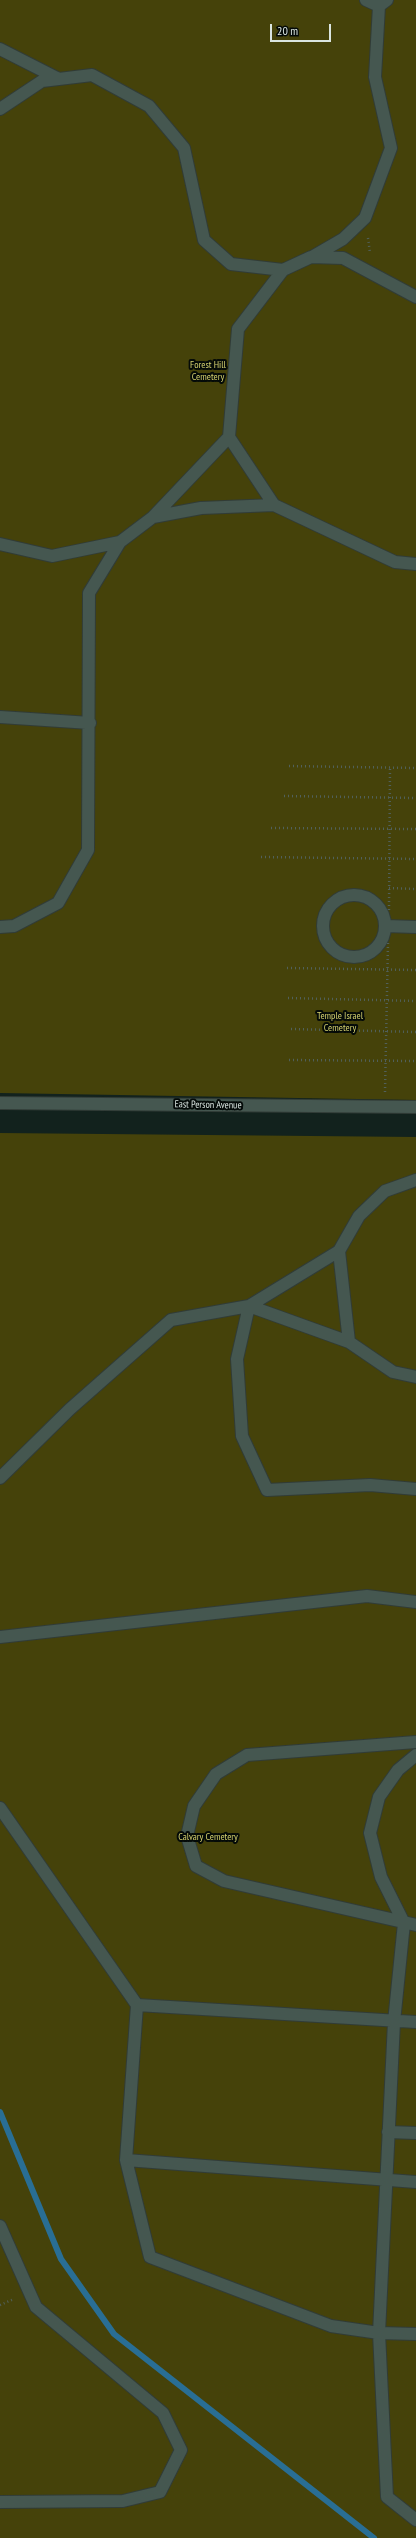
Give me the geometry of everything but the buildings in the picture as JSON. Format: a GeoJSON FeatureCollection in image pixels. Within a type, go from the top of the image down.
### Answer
{"type":"FeatureCollection","features":[{"type":"Feature","properties":{"kind":"street"},"geometry":{"type":"LineString","coordinates":[[0,927],[14,926],[58,904],[88,850],[90,723],[89,592],[120,542],[154,517],[228,437],[238,329],[283,270],[311,257],[342,239],[365,218],[391,148],[375,77],[383,3],[366,0]]}},
{"type":"Feature","properties":{"kind":"street"},"geometry":{"type":"LineString","coordinates":[[0,49],[59,79]]}},
{"type":"Feature","properties":{"kind":"street"},"geometry":{"type":"LineString","coordinates":[[3,106],[42,81],[92,75],[149,106],[184,148],[204,240],[231,264],[283,270]]}},
{"type":"Feature","properties":{"kind":"street"},"geometry":{"type":"LineString","coordinates":[[311,257],[343,258],[416,297]]}},
{"type":"Feature","properties":{"kind":"street"},"geometry":{"type":"LineString","coordinates":[[228,437],[274,505]]}},
{"type":"Feature","properties":{"kind":"street"},"geometry":{"type":"LineString","coordinates":[[154,517],[201,508],[274,505],[395,562],[416,564]]}},
{"type":"Feature","properties":{"kind":"street"},"geometry":{"type":"LineString","coordinates":[[0,544],[52,556],[120,542]]}},
{"type":"Feature","properties":{"kind":"street"},"geometry":{"type":"LineString","coordinates":[[0,717],[90,723]]}},
{"type":"Feature","properties":{"kind":"street"},"geometry":{"type":"LineString","coordinates":[[353,895],[371,899],[379,907],[384,916],[387,927],[384,937],[378,946],[370,954],[359,957],[338,954],[330,947],[324,937],[322,926],[326,911],[333,902],[353,895]]}},
{"type":"Feature","properties":{"kind":"street"},"geometry":{"type":"LineString","coordinates":[[387,927],[416,927]]}},
{"type":"Feature","properties":{"kind":"street","name":"East Person Avenue"},"geometry":{"type":"LineString","coordinates":[[0,1103],[416,1106]]}},
{"type":"Feature","properties":{"kind":"street"},"geometry":{"type":"LineString","coordinates":[[0,1478],[70,1409],[171,1320],[249,1306],[339,1251],[359,1216],[385,1191],[416,1180]]}},
{"type":"Feature","properties":{"kind":"street"},"geometry":{"type":"LineString","coordinates":[[339,1251],[349,1342]]}},
{"type":"Feature","properties":{"kind":"street"},"geometry":{"type":"LineString","coordinates":[[249,1306],[349,1342],[393,1372],[416,1377]]}},
{"type":"Feature","properties":{"kind":"street"},"geometry":{"type":"LineString","coordinates":[[249,1306],[237,1359],[242,1436],[267,1490],[370,1485],[416,1489]]}},
{"type":"Feature","properties":{"kind":"street"},"geometry":{"type":"LineString","coordinates":[[0,1637],[367,1596],[416,1602]]}},
{"type":"Feature","properties":{"kind":"street"},"geometry":{"type":"LineString","coordinates":[[410,1924],[224,1881],[196,1866],[187,1836],[194,1806],[216,1774],[247,1755],[416,1742]]}},
{"type":"Feature","properties":{"kind":"street"},"geometry":{"type":"LineString","coordinates":[[416,1755],[398,1770],[379,1797],[370,1833],[381,1877],[410,1924],[394,2022],[378,2333],[387,2497],[416,2520]]}},
{"type":"Feature","properties":{"kind":"street"},"geometry":{"type":"LineString","coordinates":[[0,1808],[136,2006],[126,2160],[150,2257],[331,2326],[378,2333],[416,2334]]}},
{"type":"Feature","properties":{"kind":"street"},"geometry":{"type":"LineString","coordinates":[[136,2006],[394,2022],[416,2022]]}},
{"type":"Feature","properties":{"kind":"street"},"geometry":{"type":"LineString","coordinates":[[388,2132],[416,2133]]}},
{"type":"Feature","properties":{"kind":"street"},"geometry":{"type":"LineString","coordinates":[[126,2160],[386,2181],[416,2182]]}},
{"type":"Feature","properties":{"kind":"street"},"geometry":{"type":"LineString","coordinates":[[0,2226],[36,2308],[163,2414],[181,2450],[160,2492],[123,2502],[0,2502]]}},
{"type":"Feature","properties":{"kind":"path"},"geometry":{"type":"LineString","coordinates":[[365,218],[369,250],[372,257]]}},
{"type":"Feature","properties":{"kind":"path"},"geometry":{"type":"LineString","coordinates":[[289,766],[416,768]]}},
{"type":"Feature","properties":{"kind":"path"},"geometry":{"type":"LineString","coordinates":[[385,1092],[390,768]]}},
{"type":"Feature","properties":{"kind":"path"},"geometry":{"type":"LineString","coordinates":[[284,796],[416,798]]}},
{"type":"Feature","properties":{"kind":"path"},"geometry":{"type":"LineString","coordinates":[[271,828],[416,829]]}},
{"type":"Feature","properties":{"kind":"path"},"geometry":{"type":"LineString","coordinates":[[261,857],[416,859]]}},
{"type":"Feature","properties":{"kind":"path"},"geometry":{"type":"LineString","coordinates":[[389,888],[416,889]]}},
{"type":"Feature","properties":{"kind":"path"},"geometry":{"type":"LineString","coordinates":[[286,968],[416,970]]}},
{"type":"Feature","properties":{"kind":"path"},"geometry":{"type":"LineString","coordinates":[[288,998],[416,1001]]}},
{"type":"Feature","properties":{"kind":"path"},"geometry":{"type":"LineString","coordinates":[[291,1030],[416,1032]]}},
{"type":"Feature","properties":{"kind":"path"},"geometry":{"type":"LineString","coordinates":[[289,1060],[416,1061]]}},
{"type":"Feature","properties":{"kind":"green space","name":"Forest Hill Cemetery"},"geometry":{"type":"Polygon","coordinates":[[[0,0],[416,0],[416,1100],[0,1093],[0,0]]]}},
{"type":"Feature","properties":{"kind":"green space","name":"Calvary Cemetery"},"geometry":{"type":"Polygon","coordinates":[[[0,1133],[416,1137],[416,2538],[0,2538],[0,1133]]]}},
{"type":"Feature","properties":{"kind":"waterway"},"geometry":{"type":"LineString","coordinates":[[0,2112],[61,2259],[114,2334],[374,2538]]}},
{"type":"Feature","properties":{"kind":"park label","name":"Temple Israel Cemetery"},"geometry":{"type":"Point","coordinates":[340,1022]}}]}
